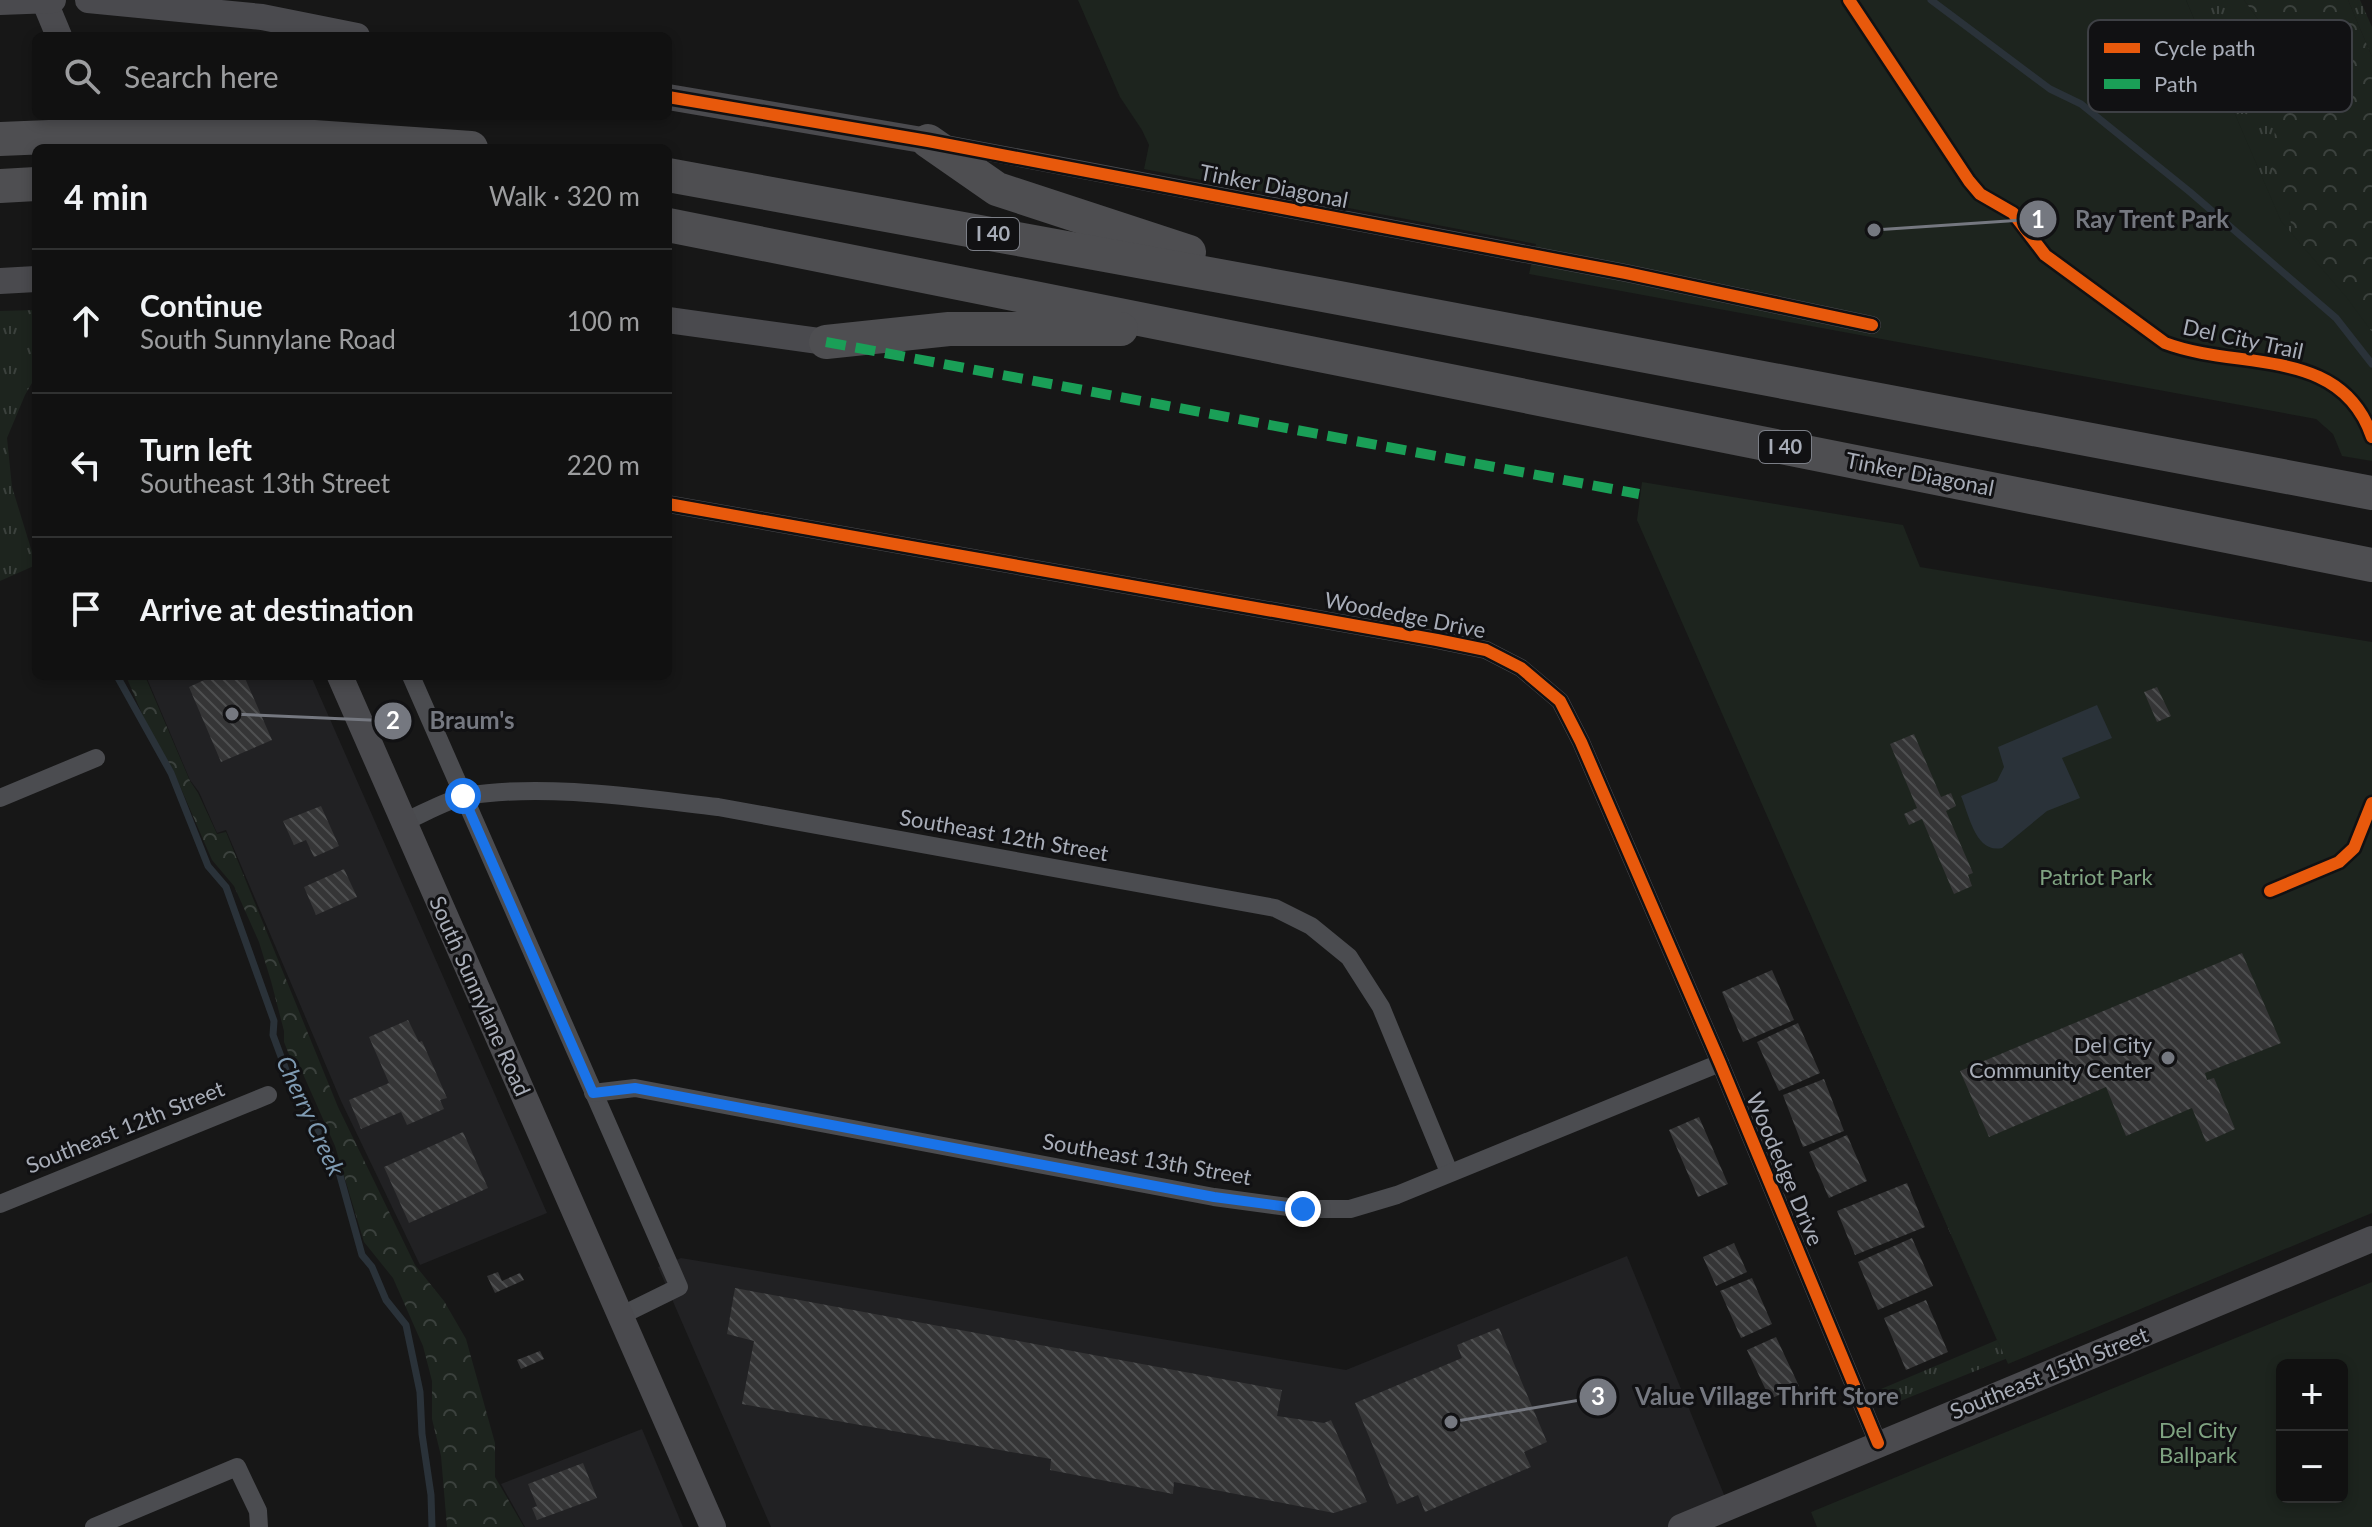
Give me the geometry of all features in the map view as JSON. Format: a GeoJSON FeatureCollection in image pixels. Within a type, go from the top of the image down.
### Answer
{"type":"FeatureCollection","features":[{"type":"Feature","properties":{"kind":"highway"},"geometry":{"type":"LineString","coordinates":[[14,138],[170,132],[271,134],[414,144]]}},
{"type":"Feature","properties":{"kind":"highway"},"geometry":{"type":"LineString","coordinates":[[928,141],[1007,194],[1318,294]]}},
{"type":"Feature","properties":{"kind":"highway","name":"I 40"},"geometry":{"type":"LineString","coordinates":[[672,176],[2366,492]]}},
{"type":"Feature","properties":{"kind":"highway"},"geometry":{"type":"LineString","coordinates":[[0,186],[32,184]]}},
{"type":"Feature","properties":{"kind":"highway","name":"Tinker Diagonal"},"geometry":{"type":"LineString","coordinates":[[672,226],[2372,565]]}},
{"type":"Feature","properties":{"kind":"highway"},"geometry":{"type":"LineString","coordinates":[[826,342],[949,329],[1198,329]]}},
{"type":"Feature","properties":{"kind":"main road"},"geometry":{"type":"LineString","coordinates":[[44,0],[57,32]]}},
{"type":"Feature","properties":{"kind":"main road"},"geometry":{"type":"LineString","coordinates":[[0,2],[53,0]]}},
{"type":"Feature","properties":{"kind":"main road"},"geometry":{"type":"LineString","coordinates":[[88,0],[262,17],[337,32]]}},
{"type":"Feature","properties":{"kind":"main road","name":"Tinker Diagonal"},"geometry":{"type":"LineString","coordinates":[[672,98],[928,141]]}},
{"type":"Feature","properties":{"kind":"main road"},"geometry":{"type":"LineString","coordinates":[[96,120],[106,144]]}},
{"type":"Feature","properties":{"kind":"main road"},"geometry":{"type":"LineString","coordinates":[[0,281],[32,279]]}},
{"type":"Feature","properties":{"kind":"main road"},"geometry":{"type":"LineString","coordinates":[[672,321],[826,342]]}},
{"type":"Feature","properties":{"kind":"main road","name":"South Sunnylane Road"},"geometry":{"type":"LineString","coordinates":[[342,680],[713,1527]]}},
{"type":"Feature","properties":{"kind":"main road","name":"Southeast 15th Street"},"geometry":{"type":"LineString","coordinates":[[1681,1527],[2372,1239]]}},
{"type":"Feature","properties":{"kind":"street","name":"Tinker Diagonal"},"geometry":{"type":"LineString","coordinates":[[928,141],[1626,273],[1872,325]]}},
{"type":"Feature","properties":{"kind":"street","name":"Woodedge Drive"},"geometry":{"type":"LineString","coordinates":[[672,505],[1437,640],[1486,650],[1521,668],[1560,701],[1581,742],[1720,1063],[1878,1443]]}},
{"type":"Feature","properties":{"kind":"street"},"geometry":{"type":"LineString","coordinates":[[413,680],[679,1287],[620,1316]]}},
{"type":"Feature","properties":{"kind":"street"},"geometry":{"type":"LineString","coordinates":[[0,798],[96,758]]}},
{"type":"Feature","properties":{"kind":"street","name":"Southeast 12th Street"},"geometry":{"type":"LineString","coordinates":[[404,822],[463,796],[522,792],[624,797],[718,807],[1275,908],[1311,926],[1349,957],[1381,1007],[1449,1172]]}},
{"type":"Feature","properties":{"kind":"street","name":"Southeast 13th Street"},"geometry":{"type":"LineString","coordinates":[[593,1093],[635,1088],[1214,1197],[1303,1209],[1350,1209],[1397,1195],[1720,1063]]}},
{"type":"Feature","properties":{"kind":"street","name":"Southeast 12th Street"},"geometry":{"type":"LineString","coordinates":[[0,1204],[268,1095]]}},
{"type":"Feature","properties":{"kind":"street"},"geometry":{"type":"LineString","coordinates":[[94,1527],[237,1467],[258,1511],[259,1527]]}},
{"type":"Feature","properties":{"kind":"shaded area"},"geometry":{"type":"Polygon","coordinates":[[[148,680],[313,680],[547,1213],[420,1265],[341,1101],[226,830],[217,833],[199,792],[190,780],[148,680]]]}},
{"type":"Feature","properties":{"kind":"shaded area"},"geometry":{"type":"Polygon","coordinates":[[[2097,705],[2112,738],[2062,758],[2080,798],[2047,811],[2002,848],[1986,845],[1975,831],[1961,796],[1997,781],[2004,767],[1998,747],[2097,705]]]}},
{"type":"Feature","properties":{"kind":"shaded area"},"geometry":{"type":"Polygon","coordinates":[[[1627,1256],[1729,1507],[1675,1527],[771,1527],[658,1267],[681,1258],[1346,1370],[1627,1256]]]}},
{"type":"Feature","properties":{"kind":"shaded area"},"geometry":{"type":"Polygon","coordinates":[[[642,1429],[683,1527],[525,1527],[501,1484],[642,1429]]]}},
{"type":"Feature","properties":{"kind":"green space"},"geometry":{"type":"Polygon","coordinates":[[[1078,0],[2186,0],[2195,20],[2088,20],[2088,112],[2234,112],[2281,221],[2372,332],[2372,461],[2342,456],[2333,434],[2316,419],[1529,274],[1536,244],[1144,169],[1149,145],[1120,97],[1078,0]]]}},
{"type":"Feature","properties":{"kind":"green space"},"geometry":{"type":"Polygon","coordinates":[[[2186,0],[2244,0],[2259,20],[2195,20],[2186,0]]]}},
{"type":"Feature","properties":{"kind":"green space"},"geometry":{"type":"Polygon","coordinates":[[[2244,0],[2348,0],[2372,57],[2372,354],[2297,262],[2289,211],[2272,170],[2276,112],[2352,112],[2352,20],[2259,20],[2244,0]]]}},
{"type":"Feature","properties":{"kind":"green space"},"geometry":{"type":"Polygon","coordinates":[[[2348,0],[2360,0],[2372,27],[2372,57],[2348,0]]]}},
{"type":"Feature","properties":{"kind":"green space"},"geometry":{"type":"Polygon","coordinates":[[[2234,112],[2300,112],[2289,211],[2295,238],[2281,222],[2234,112]]]}},
{"type":"Feature","properties":{"kind":"green space"},"geometry":{"type":"Polygon","coordinates":[[[32,310],[32,383],[7,438],[12,487],[32,552],[32,567],[0,581],[0,311],[32,310]]]}},
{"type":"Feature","properties":{"kind":"green space","name":"Patriot Park"},"geometry":{"type":"Polygon","coordinates":[[[1642,482],[1903,525],[1920,567],[2372,642],[2372,1213],[2008,1364],[1637,520],[1642,482]]]}},
{"type":"Feature","properties":{"kind":"green space"},"geometry":{"type":"Polygon","coordinates":[[[128,680],[147,680],[190,781],[217,834],[226,832],[338,1107],[415,1265],[444,1301],[466,1339],[495,1443],[495,1477],[524,1527],[447,1527],[441,1456],[432,1419],[432,1381],[423,1346],[393,1278],[364,1242],[335,1146],[299,1065],[290,1057],[284,1042],[284,1031],[259,942],[234,886],[212,860],[173,770],[148,728],[128,680]]]}},
{"type":"Feature","properties":{"kind":"green space"},"geometry":{"type":"Polygon","coordinates":[[[1833,965],[2013,1356],[1895,1403],[1882,1401],[1874,1392],[1997,1340],[1833,965]]]}},
{"type":"Feature","properties":{"kind":"green space","name":"Del City Ballpark"},"geometry":{"type":"Polygon","coordinates":[[[2372,1282],[2372,1527],[1817,1527],[1811,1512],[2372,1282]]]}},
{"type":"Feature","properties":{"kind":"building"},"geometry":{"type":"Polygon","coordinates":[[[204,680],[246,680],[272,740],[221,762],[189,687],[204,680]]]}},
{"type":"Feature","properties":{"kind":"building"},"geometry":{"type":"Polygon","coordinates":[[[2157,687],[2171,716],[2157,722],[2144,692],[2157,687]]]}},
{"type":"Feature","properties":{"kind":"building"},"geometry":{"type":"Polygon","coordinates":[[[1914,734],[1941,797],[1951,793],[1956,806],[1946,811],[1973,873],[1968,875],[1972,886],[1954,894],[1922,819],[1909,825],[1904,814],[1917,808],[1890,744],[1914,734]]]}},
{"type":"Feature","properties":{"kind":"building"},"geometry":{"type":"Polygon","coordinates":[[[321,806],[339,846],[314,857],[306,840],[294,845],[283,821],[321,806]]]}},
{"type":"Feature","properties":{"kind":"building"},"geometry":{"type":"Polygon","coordinates":[[[344,869],[357,897],[316,915],[304,887],[344,869]]]}},
{"type":"Feature","properties":{"kind":"building","name":"Del City Community Center"},"geometry":{"type":"Polygon","coordinates":[[[2242,953],[2281,1043],[2205,1073],[2207,1080],[2214,1078],[2235,1129],[2206,1142],[2192,1108],[2126,1136],[2106,1087],[1989,1137],[1960,1071],[2242,953]]]}},
{"type":"Feature","properties":{"kind":"building"},"geometry":{"type":"Polygon","coordinates":[[[1772,970],[1794,1020],[1743,1042],[1722,992],[1772,970]]]}},
{"type":"Feature","properties":{"kind":"building"},"geometry":{"type":"Polygon","coordinates":[[[408,1020],[419,1042],[422,1041],[447,1098],[440,1100],[444,1109],[407,1125],[401,1112],[361,1129],[349,1100],[389,1083],[369,1037],[408,1020]]]}},
{"type":"Feature","properties":{"kind":"building"},"geometry":{"type":"Polygon","coordinates":[[[1798,1023],[1820,1073],[1779,1091],[1757,1042],[1798,1023]]]}},
{"type":"Feature","properties":{"kind":"building"},"geometry":{"type":"Polygon","coordinates":[[[1824,1079],[1844,1131],[1803,1147],[1783,1095],[1824,1079]]]}},
{"type":"Feature","properties":{"kind":"building"},"geometry":{"type":"Polygon","coordinates":[[[1699,1117],[1728,1184],[1698,1197],[1669,1130],[1699,1117]]]}},
{"type":"Feature","properties":{"kind":"building"},"geometry":{"type":"Polygon","coordinates":[[[463,1132],[488,1188],[409,1223],[384,1167],[463,1132]]]}},
{"type":"Feature","properties":{"kind":"building"},"geometry":{"type":"Polygon","coordinates":[[[1847,1135],[1867,1181],[1829,1198],[1809,1152],[1847,1135]]]}},
{"type":"Feature","properties":{"kind":"building"},"geometry":{"type":"Polygon","coordinates":[[[1907,1183],[1925,1227],[1855,1255],[1837,1211],[1907,1183]]]}},
{"type":"Feature","properties":{"kind":"building"},"geometry":{"type":"Polygon","coordinates":[[[1912,1238],[1933,1286],[1878,1310],[1858,1262],[1912,1238]]]}},
{"type":"Feature","properties":{"kind":"building"},"geometry":{"type":"Polygon","coordinates":[[[1734,1243],[1747,1272],[1716,1286],[1703,1257],[1734,1243]]]}},
{"type":"Feature","properties":{"kind":"building"},"geometry":{"type":"Polygon","coordinates":[[[498,1272],[502,1281],[520,1273],[524,1280],[495,1293],[487,1276],[498,1272]]]}},
{"type":"Feature","properties":{"kind":"building"},"geometry":{"type":"Polygon","coordinates":[[[1752,1278],[1772,1324],[1741,1338],[1720,1291],[1752,1278]]]}},
{"type":"Feature","properties":{"kind":"building"},"geometry":{"type":"Polygon","coordinates":[[[735,1288],[1282,1390],[1277,1416],[1324,1423],[1331,1420],[1367,1502],[1334,1513],[1174,1482],[1173,1494],[1050,1470],[1051,1459],[742,1404],[754,1341],[727,1334],[735,1288]]]}},
{"type":"Feature","properties":{"kind":"building"},"geometry":{"type":"Polygon","coordinates":[[[1926,1300],[1948,1352],[1906,1370],[1884,1318],[1926,1300]]]}},
{"type":"Feature","properties":{"kind":"building"},"geometry":{"type":"Polygon","coordinates":[[[1499,1328],[1547,1442],[1524,1452],[1531,1467],[1425,1512],[1418,1495],[1397,1504],[1355,1403],[1462,1358],[1457,1345],[1499,1328]]]}},
{"type":"Feature","properties":{"kind":"building"},"geometry":{"type":"Polygon","coordinates":[[[1776,1337],[1799,1386],[1770,1399],[1747,1350],[1776,1337]]]}},
{"type":"Feature","properties":{"kind":"building"},"geometry":{"type":"Polygon","coordinates":[[[540,1351],[544,1359],[521,1369],[517,1360],[540,1351]]]}},
{"type":"Feature","properties":{"kind":"building"},"geometry":{"type":"Polygon","coordinates":[[[583,1463],[597,1498],[537,1520],[532,1508],[537,1506],[528,1484],[583,1463]]]}},
{"type":"Feature","properties":{"kind":"waterway"},"geometry":{"type":"LineString","coordinates":[[1931,0],[2050,89],[2088,110]]}},
{"type":"Feature","properties":{"kind":"waterway"},"geometry":{"type":"LineString","coordinates":[[2091,112],[2190,192],[2336,318],[2372,364]]}},
{"type":"Feature","properties":{"kind":"waterway","name":"Cherry Creek"},"geometry":{"type":"LineString","coordinates":[[119,680],[171,773],[208,866],[226,887],[274,1021],[273,1035],[286,1070],[339,1172],[362,1255],[372,1267],[386,1300],[406,1325],[420,1392],[432,1527]]}},
{"type":"Feature","properties":{"kind":"marked path"},"geometry":{"type":"LineString","coordinates":[[826,342],[1639,494]]}},
{"type":"Feature","properties":{"kind":"cycle path","name":"Del City Trail"},"geometry":{"type":"LineString","coordinates":[[1849,0],[1969,181],[1980,194],[2013,213],[2045,255],[2165,343],[2285,366],[2312,374],[2337,387],[2357,408],[2372,437]]}},
{"type":"Feature","properties":{"kind":"cycle path"},"geometry":{"type":"LineString","coordinates":[[672,98],[928,141],[1626,273],[1872,325]]}},
{"type":"Feature","properties":{"kind":"cycle path"},"geometry":{"type":"LineString","coordinates":[[672,505],[1437,640],[1486,650],[1521,668],[1560,701],[1581,742],[1720,1063],[1878,1443]]}},
{"type":"Feature","properties":{"kind":"cycle path"},"geometry":{"type":"LineString","coordinates":[[2270,891],[2339,862],[2354,848],[2372,803]]}},
{"type":"Feature","properties":{"kind":"place","name":"Ray Trent Park"},"geometry":{"type":"Point","coordinates":[1874,230]}},
{"type":"Feature","properties":{"kind":"place","name":"Braum's"},"geometry":{"type":"Point","coordinates":[232,714]}},
{"type":"Feature","properties":{"kind":"place","name":"Del City Community Center"},"geometry":{"type":"Point","coordinates":[2168,1058]}},
{"type":"Feature","properties":{"kind":"place","name":"Value Village Thrift Store"},"geometry":{"type":"Point","coordinates":[1451,1422]}},
{"type":"Feature","properties":{"kind":"route"},"geometry":{"type":"LineString","coordinates":[[463,796],[593,1093],[635,1088],[1214,1197],[1303,1209]]}}]}
